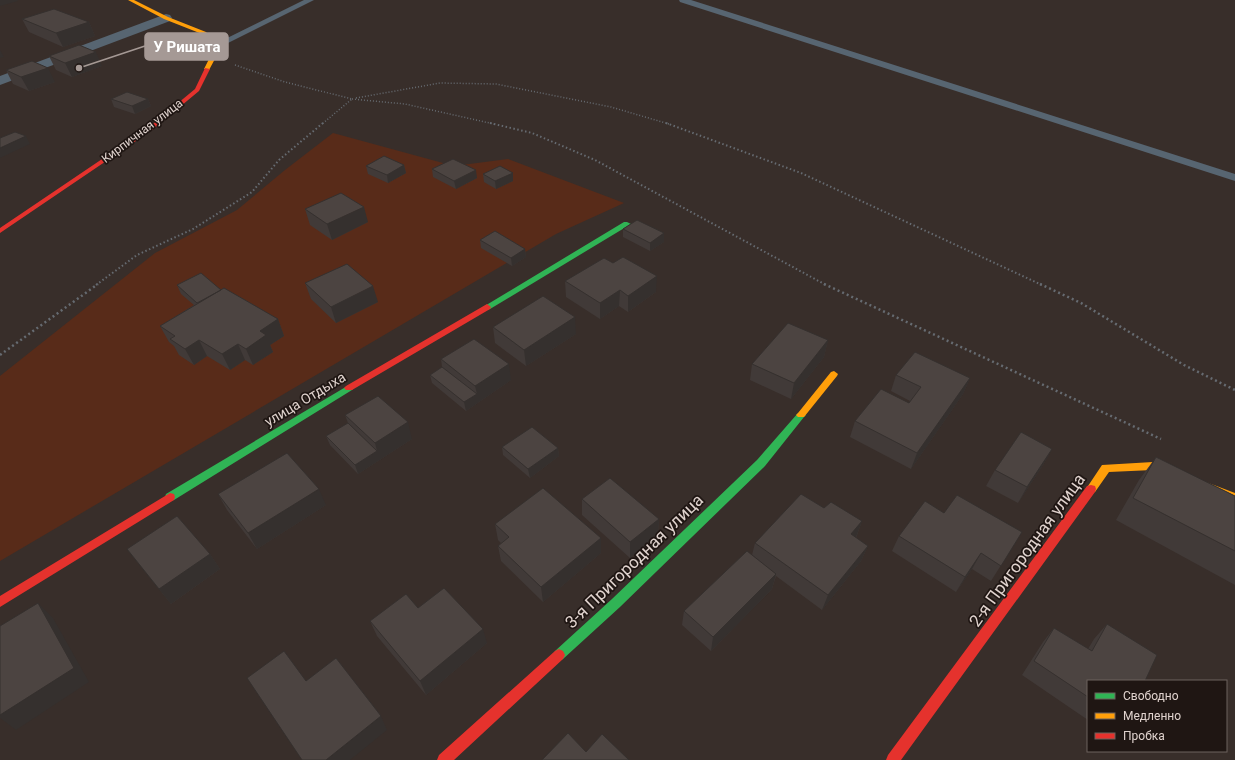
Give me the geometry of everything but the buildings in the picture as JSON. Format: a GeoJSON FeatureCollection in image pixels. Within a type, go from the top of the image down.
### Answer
{"type":"FeatureCollection","features":[{"type":"Feature","properties":{"kind":"street"},"geometry":{"type":"LineString","coordinates":[[130,0],[166,18],[204,33],[215,46]]}},
{"type":"Feature","properties":{"kind":"street"},"geometry":{"type":"LineString","coordinates":[[0,81],[166,18]]}},
{"type":"Feature","properties":{"kind":"street","name":"Кирпичная улица"},"geometry":{"type":"LineString","coordinates":[[0,231],[150,129],[197,90],[212,57],[215,46]]}},
{"type":"Feature","properties":{"kind":"street","name":"улица Отдыха"},"geometry":{"type":"LineString","coordinates":[[0,602],[329,400],[627,224]]}},
{"type":"Feature","properties":{"kind":"street","name":"3-я Пригородная улица"},"geometry":{"type":"LineString","coordinates":[[444,760],[616,603],[761,463],[834,374]]}},
{"type":"Feature","properties":{"kind":"street","name":"2-я Пригородная улица"},"geometry":{"type":"LineString","coordinates":[[893,760],[1106,468],[1154,466],[1235,497]]}},
{"type":"Feature","properties":{"kind":"lane"},"geometry":{"type":"LineString","coordinates":[[215,46],[310,0]]}},
{"type":"Feature","properties":{"kind":"lane"},"geometry":{"type":"LineString","coordinates":[[683,0],[1235,178]]}},
{"type":"Feature","properties":{"kind":"path"},"geometry":{"type":"LineString","coordinates":[[212,57],[285,82],[352,99],[405,104],[524,132],[595,160],[808,276],[1164,440]]}},
{"type":"Feature","properties":{"kind":"path"},"geometry":{"type":"LineString","coordinates":[[0,355],[137,255],[193,229],[252,192],[279,160],[352,99],[440,83],[496,84],[611,107],[657,120],[801,173],[1081,302],[1184,365],[1235,390]]}},
{"type":"Feature","properties":{"kind":"shaded area"},"geometry":{"type":"Polygon","coordinates":[[[333,133],[454,166],[508,159],[624,203],[556,234],[0,561],[0,376],[155,253],[237,210],[333,133]]]}},
{"type":"Feature","properties":{"kind":"traffic: fast"},"geometry":{"type":"LineString","coordinates":[[487,307],[627,224]]}},
{"type":"Feature","properties":{"kind":"traffic: fast"},"geometry":{"type":"LineString","coordinates":[[170,497],[349,388]]}},
{"type":"Feature","properties":{"kind":"traffic: fast"},"geometry":{"type":"LineString","coordinates":[[559,655],[616,603],[761,463],[801,415]]}},
{"type":"Feature","properties":{"kind":"traffic: slow"},"geometry":{"type":"LineString","coordinates":[[130,0],[166,18],[204,33],[215,46],[213,57],[207,69]]}},
{"type":"Feature","properties":{"kind":"traffic: slow"},"geometry":{"type":"LineString","coordinates":[[801,415],[834,374]]}},
{"type":"Feature","properties":{"kind":"traffic: slow"},"geometry":{"type":"LineString","coordinates":[[1091,489],[1106,468],[1153,466],[1235,497]]}},
{"type":"Feature","properties":{"kind":"traffic: jam"},"geometry":{"type":"LineString","coordinates":[[0,231],[150,129],[197,90],[207,69]]}},
{"type":"Feature","properties":{"kind":"traffic: jam"},"geometry":{"type":"LineString","coordinates":[[349,388],[487,307]]}},
{"type":"Feature","properties":{"kind":"traffic: jam"},"geometry":{"type":"LineString","coordinates":[[893,760],[1091,489]]}},
{"type":"Feature","properties":{"kind":"traffic: jam"},"geometry":{"type":"LineString","coordinates":[[0,602],[170,497]]}},
{"type":"Feature","properties":{"kind":"traffic: jam"},"geometry":{"type":"LineString","coordinates":[[444,760],[559,655]]}},
{"type":"Feature","properties":{"kind":"place","name":"У Ришата"},"geometry":{"type":"Point","coordinates":[79,68]}}]}
